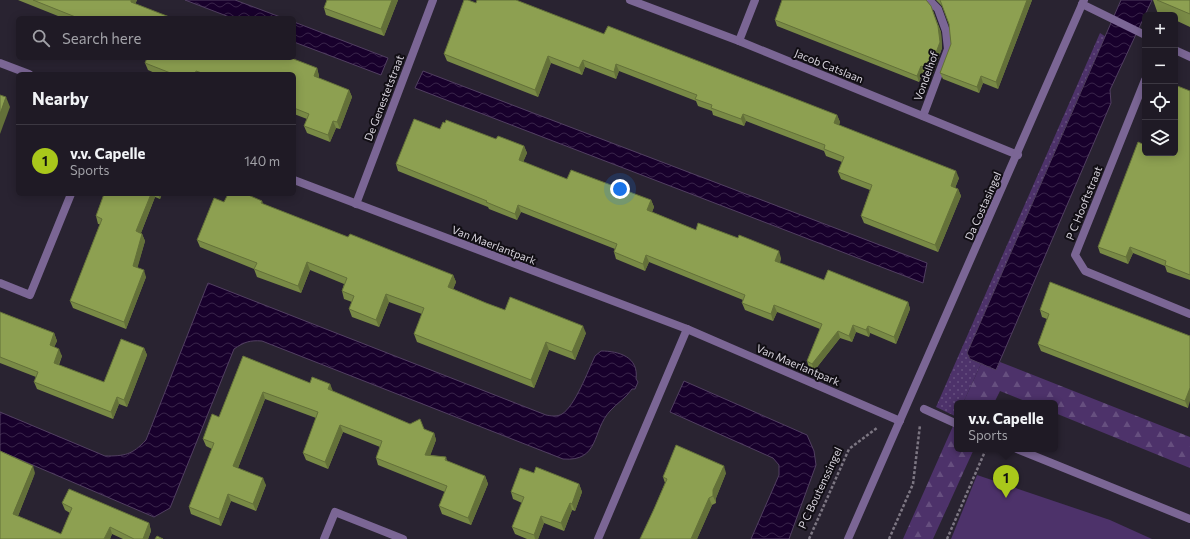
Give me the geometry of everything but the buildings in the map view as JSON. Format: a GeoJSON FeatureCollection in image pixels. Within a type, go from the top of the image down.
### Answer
{"type":"FeatureCollection","features":[{"type":"Feature","properties":{"kind":"street","name":"De Genestetstraat"},"geometry":{"type":"LineString","coordinates":[[356,204],[433,0]]}},
{"type":"Feature","properties":{"kind":"street","name":"Jacob Catslaan"},"geometry":{"type":"LineString","coordinates":[[630,0],[648,3],[1018,155]]}},
{"type":"Feature","properties":{"kind":"street"},"geometry":{"type":"LineString","coordinates":[[739,41],[755,0]]}},
{"type":"Feature","properties":{"kind":"street","name":"Vondelhof"},"geometry":{"type":"LineString","coordinates":[[923,116],[948,49],[946,31],[938,9],[929,0]]}},
{"type":"Feature","properties":{"kind":"street"},"geometry":{"type":"LineString","coordinates":[[1083,2],[1142,34]]}},
{"type":"Feature","properties":{"kind":"street","name":"Da Costasingel"},"geometry":{"type":"LineString","coordinates":[[900,421],[1018,155],[1083,2]]}},
{"type":"Feature","properties":{"kind":"street"},"geometry":{"type":"LineString","coordinates":[[1178,51],[1190,56]]}},
{"type":"Feature","properties":{"kind":"street"},"geometry":{"type":"LineString","coordinates":[[0,63],[24,72]]}},
{"type":"Feature","properties":{"kind":"street","name":"P C Hooftstraat"},"geometry":{"type":"LineString","coordinates":[[1143,84],[1076,255],[1085,271],[1190,314]]}},
{"type":"Feature","properties":{"kind":"street","name":"Van Maerlantpark"},"geometry":{"type":"LineString","coordinates":[[296,181],[687,329],[900,421]]}},
{"type":"Feature","properties":{"kind":"street"},"geometry":{"type":"LineString","coordinates":[[0,283],[30,295],[70,196]]}},
{"type":"Feature","properties":{"kind":"street"},"geometry":{"type":"LineString","coordinates":[[598,539],[687,329]]}},
{"type":"Feature","properties":{"kind":"street"},"geometry":{"type":"LineString","coordinates":[[924,409],[954,423]]}},
{"type":"Feature","properties":{"kind":"street"},"geometry":{"type":"LineString","coordinates":[[848,539],[900,421]]}},
{"type":"Feature","properties":{"kind":"street"},"geometry":{"type":"LineString","coordinates":[[1025,452],[1190,520]]}},
{"type":"Feature","properties":{"kind":"street"},"geometry":{"type":"LineString","coordinates":[[324,539],[335,512],[403,539]]}},
{"type":"Feature","properties":{"kind":"path","name":"P C Boutenssingel"},"geometry":{"type":"LineString","coordinates":[[809,539],[849,449],[881,426],[887,415]]}},
{"type":"Feature","properties":{"kind":"path"},"geometry":{"type":"LineString","coordinates":[[889,539],[913,484],[919,431]]}},
{"type":"Feature","properties":{"kind":"path"},"geometry":{"type":"LineString","coordinates":[[947,539],[985,452]]}},
{"type":"Feature","properties":{"kind":"green space"},"geometry":{"type":"Polygon","coordinates":[[[1100,33],[1106,37],[1090,70],[967,353],[970,359],[981,364],[964,400],[954,400],[954,416],[936,407],[1100,33]]]}},
{"type":"Feature","properties":{"kind":"green space"},"geometry":{"type":"Polygon","coordinates":[[[1000,362],[1190,437],[1190,468],[1058,414],[1058,400],[1022,400],[1000,391],[996,400],[964,400],[981,364],[996,370],[1000,362]]]}},
{"type":"Feature","properties":{"kind":"green space"},"geometry":{"type":"Polygon","coordinates":[[[954,424],[954,452],[973,452],[933,539],[903,539],[954,424]]]}},
{"type":"Feature","properties":{"kind":"green space"},"geometry":{"type":"Polygon","coordinates":[[[977,475],[1110,520],[1152,539],[951,539],[977,475]]]}},
{"type":"Feature","properties":{"kind":"water"},"geometry":{"type":"Polygon","coordinates":[[[185,0],[235,0],[278,16],[227,16],[185,0]]]}},
{"type":"Feature","properties":{"kind":"water"},"geometry":{"type":"Polygon","coordinates":[[[1121,0],[1152,0],[1146,12],[1142,12],[1142,21],[1110,90],[1111,103],[996,370],[970,359],[967,353],[1121,0]]]}},
{"type":"Feature","properties":{"kind":"water"},"geometry":{"type":"Polygon","coordinates":[[[296,23],[388,58],[381,75],[296,43],[296,23]]]}},
{"type":"Feature","properties":{"kind":"water"},"geometry":{"type":"Polygon","coordinates":[[[423,71],[927,263],[923,283],[415,88],[423,71]]]}},
{"type":"Feature","properties":{"kind":"water"},"geometry":{"type":"Polygon","coordinates":[[[208,283],[546,415],[558,416],[567,410],[581,388],[595,356],[601,351],[621,354],[631,360],[636,371],[636,379],[638,382],[635,389],[632,389],[604,419],[594,443],[589,450],[575,459],[563,459],[262,341],[251,341],[234,349],[170,508],[154,517],[0,451],[0,412],[105,456],[128,454],[136,449],[146,440],[208,283]]]}},
{"type":"Feature","properties":{"kind":"water"},"geometry":{"type":"Polygon","coordinates":[[[684,381],[807,435],[814,451],[816,465],[789,539],[751,539],[779,475],[779,465],[773,458],[670,412],[684,381]]]}},
{"type":"Feature","properties":{"kind":"place","name":"v.v. Capelle"},"geometry":{"type":"Point","coordinates":[1006,498]}}]}
